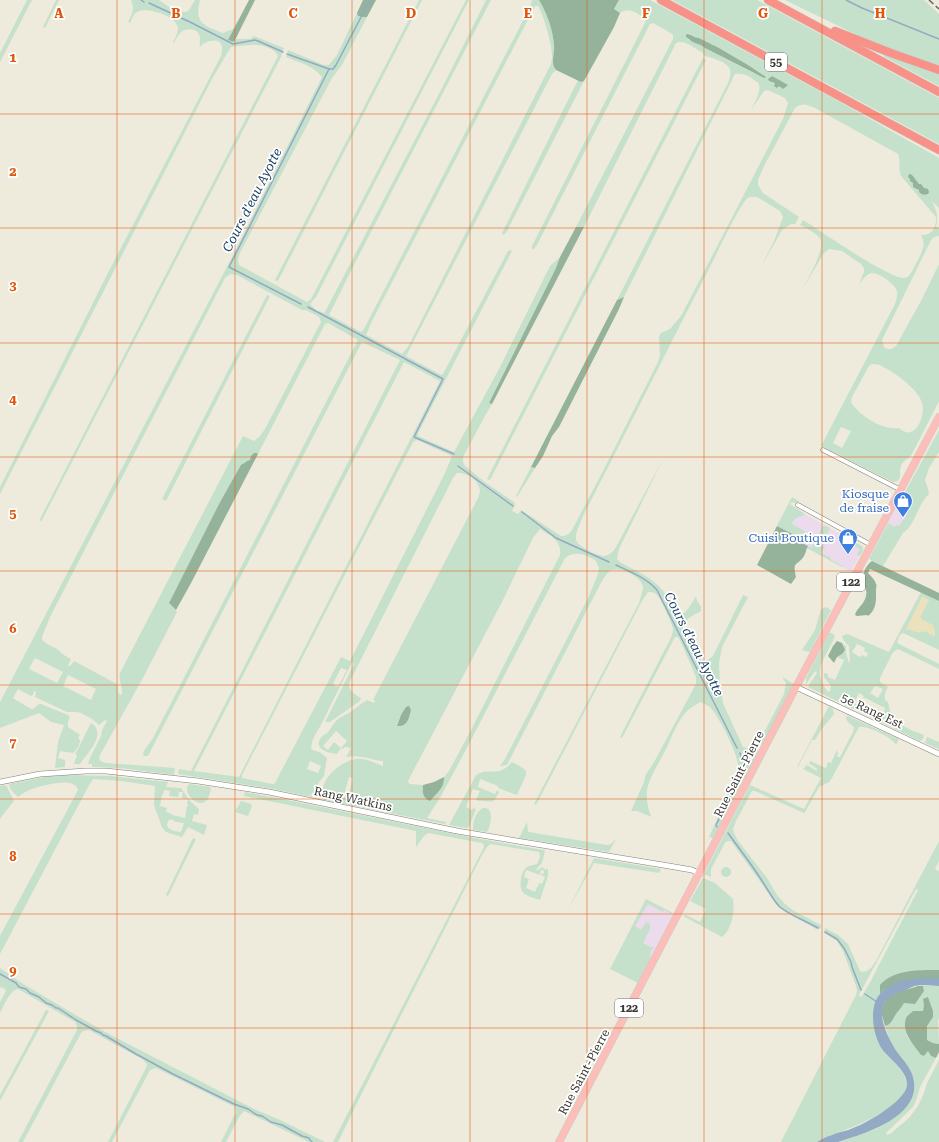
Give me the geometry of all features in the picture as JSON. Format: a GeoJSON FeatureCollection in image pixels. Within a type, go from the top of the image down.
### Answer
{"type":"FeatureCollection","features":[{"type":"Feature","properties":{"kind":"highway","name":"55"},"geometry":{"type":"LineString","coordinates":[[661,0],[939,150]]}},
{"type":"Feature","properties":{"kind":"highway"},"geometry":{"type":"LineString","coordinates":[[768,0],[939,92]]}},
{"type":"Feature","properties":{"kind":"highway"},"geometry":{"type":"LineString","coordinates":[[809,22],[939,70]]}},
{"type":"Feature","properties":{"kind":"main road","name":"Rue Saint-Pierre"},"geometry":{"type":"LineString","coordinates":[[559,1142],[700,874],[796,687],[939,417]]}},
{"type":"Feature","properties":{"kind":"street"},"geometry":{"type":"LineString","coordinates":[[824,450],[900,490]]}},
{"type":"Feature","properties":{"kind":"street"},"geometry":{"type":"LineString","coordinates":[[798,505],[871,545]]}},
{"type":"Feature","properties":{"kind":"street","name":"5e Rang Est"},"geometry":{"type":"LineString","coordinates":[[796,687],[939,754]]}},
{"type":"Feature","properties":{"kind":"street","name":"Rang Watkins"},"geometry":{"type":"LineString","coordinates":[[0,782],[48,773],[84,771],[112,772],[198,781],[268,792],[457,831],[692,870],[700,874]]}},
{"type":"Feature","properties":{"kind":"shaded area"},"geometry":{"type":"Polygon","coordinates":[[[788,505],[862,546],[863,550],[851,572],[807,548],[808,546],[804,544],[806,542],[777,526],[788,505]]]}},
{"type":"Feature","properties":{"kind":"shaded area"},"geometry":{"type":"Polygon","coordinates":[[[896,506],[910,514],[902,528],[895,527],[887,522],[896,506]]]}},
{"type":"Feature","properties":{"kind":"shaded area"},"geometry":{"type":"Polygon","coordinates":[[[646,899],[673,913],[651,957],[650,954],[654,948],[627,936],[646,899]]]}},
{"type":"Feature","properties":{"kind":"green space"},"geometry":{"type":"Polygon","coordinates":[[[27,0],[32,0],[0,62],[0,53],[27,0]]]}},
{"type":"Feature","properties":{"kind":"green space"},"geometry":{"type":"Polygon","coordinates":[[[56,0],[59,0],[45,28],[43,27],[56,0]]]}},
{"type":"Feature","properties":{"kind":"green space"},"geometry":{"type":"Polygon","coordinates":[[[131,0],[159,0],[175,11],[186,12],[195,0],[200,0],[198,14],[202,22],[206,25],[223,33],[233,29],[236,26],[228,40],[234,42],[236,39],[250,39],[254,36],[284,48],[281,57],[41,522],[40,519],[278,56],[271,49],[259,45],[231,47],[229,50],[212,79],[0,494],[0,487],[111,267],[221,55],[222,45],[220,42],[213,40],[209,41],[200,47],[198,32],[191,29],[181,32],[173,43],[178,28],[172,20],[160,13],[141,10],[134,14],[130,23],[128,22],[133,9],[131,0]]]}},
{"type":"Feature","properties":{"kind":"green space"},"geometry":{"type":"Polygon","coordinates":[[[249,0],[255,0],[234,42],[228,40],[249,0]]]}},
{"type":"Feature","properties":{"kind":"green space"},"geometry":{"type":"Polygon","coordinates":[[[363,0],[376,0],[367,17],[358,16],[357,13],[363,0]]]}},
{"type":"Feature","properties":{"kind":"green space"},"geometry":{"type":"Polygon","coordinates":[[[419,0],[422,0],[278,281],[275,280],[419,0]]]}},
{"type":"Feature","properties":{"kind":"green space"},"geometry":{"type":"Polygon","coordinates":[[[466,0],[469,0],[316,297],[310,304],[316,310],[324,313],[443,86],[486,0],[491,0],[329,315],[361,332],[364,329],[530,7],[532,0],[539,0],[542,5],[552,33],[554,48],[553,64],[556,70],[552,74],[406,356],[441,375],[443,374],[508,251],[512,251],[418,433],[418,436],[454,452],[500,367],[550,266],[560,257],[556,268],[489,403],[492,404],[463,457],[463,462],[465,466],[486,483],[514,502],[515,505],[512,511],[518,514],[521,510],[561,536],[570,533],[572,530],[602,473],[658,362],[660,355],[659,337],[661,333],[670,329],[681,316],[783,119],[788,103],[785,98],[768,90],[764,91],[751,110],[758,96],[759,85],[757,82],[744,74],[735,74],[624,297],[617,300],[730,78],[730,69],[726,64],[704,56],[703,53],[686,43],[676,43],[584,227],[576,227],[673,39],[673,35],[669,32],[653,23],[650,24],[538,243],[534,249],[532,249],[532,246],[646,21],[634,12],[627,10],[620,13],[614,9],[619,0],[650,0],[840,102],[939,158],[939,208],[932,201],[937,214],[936,226],[938,229],[939,227],[939,236],[934,237],[931,240],[882,340],[884,347],[887,349],[892,349],[896,346],[939,264],[939,401],[912,454],[902,464],[900,469],[900,478],[893,482],[821,446],[895,304],[897,296],[896,288],[886,279],[874,273],[867,275],[859,284],[864,272],[864,268],[861,264],[842,251],[829,249],[824,253],[802,290],[816,263],[821,248],[821,241],[817,235],[800,225],[803,220],[855,254],[898,277],[905,278],[911,273],[923,249],[924,244],[921,235],[928,234],[933,230],[936,217],[901,176],[898,154],[815,108],[802,105],[795,108],[758,180],[758,185],[763,193],[799,217],[795,224],[791,224],[782,230],[760,269],[774,241],[783,217],[780,211],[757,197],[749,197],[740,208],[577,530],[576,539],[580,545],[601,556],[610,554],[615,549],[664,457],[619,549],[617,559],[655,582],[664,592],[676,614],[679,616],[687,610],[696,596],[697,601],[701,606],[701,611],[688,619],[683,627],[698,658],[703,661],[706,661],[713,656],[743,595],[748,597],[722,647],[719,663],[723,703],[743,747],[750,749],[759,742],[784,694],[786,683],[782,677],[794,684],[762,744],[756,745],[756,748],[759,750],[713,838],[709,837],[739,770],[736,756],[724,728],[710,707],[701,702],[684,714],[650,780],[647,796],[648,808],[652,817],[637,811],[631,811],[646,774],[653,764],[696,684],[696,677],[680,640],[678,637],[675,637],[622,738],[620,737],[670,641],[672,634],[673,629],[669,617],[657,595],[652,592],[648,592],[642,601],[536,805],[534,804],[639,603],[643,589],[642,583],[635,576],[626,571],[616,569],[612,570],[608,572],[603,579],[507,765],[500,766],[589,596],[598,574],[599,568],[596,561],[581,554],[573,554],[565,558],[470,742],[441,796],[427,818],[446,822],[445,824],[324,800],[323,798],[325,798],[322,797],[322,790],[325,782],[341,765],[348,761],[363,759],[383,766],[383,761],[361,757],[346,757],[351,748],[345,747],[342,749],[341,748],[337,754],[324,750],[319,746],[320,739],[342,716],[349,713],[367,700],[374,703],[375,700],[373,700],[480,494],[476,481],[467,475],[457,473],[453,478],[349,683],[349,686],[354,694],[361,698],[360,701],[330,722],[325,722],[354,664],[352,662],[315,735],[311,749],[321,753],[327,758],[324,776],[319,782],[315,795],[310,794],[313,796],[312,797],[273,789],[178,774],[179,769],[191,771],[400,360],[362,342],[148,756],[144,756],[143,754],[153,738],[358,340],[328,323],[325,324],[258,454],[257,453],[250,460],[244,462],[219,504],[169,603],[177,612],[99,758],[100,761],[106,763],[175,768],[174,775],[120,768],[92,767],[92,764],[88,764],[89,760],[107,721],[105,720],[99,725],[81,713],[67,712],[35,697],[36,692],[34,691],[33,695],[31,696],[18,689],[13,698],[31,709],[41,704],[68,715],[70,717],[68,727],[80,735],[78,738],[80,740],[79,745],[73,753],[60,751],[58,758],[65,760],[65,767],[55,768],[58,742],[64,725],[51,722],[39,713],[0,728],[0,702],[230,261],[322,77],[310,67],[286,57],[288,50],[324,65],[329,65],[337,55],[357,13],[358,16],[367,17],[342,65],[332,78],[240,253],[238,260],[239,265],[307,302],[311,299],[466,0]],[[535,6],[366,335],[402,354],[408,347],[550,66],[552,58],[551,46],[545,22],[538,6],[535,6]],[[689,34],[690,40],[755,74],[748,65],[719,48],[689,34]],[[772,76],[773,82],[779,86],[787,85],[772,76]],[[230,274],[225,278],[50,617],[42,640],[71,659],[68,666],[70,666],[74,661],[76,662],[117,684],[118,692],[120,695],[122,694],[120,673],[243,436],[254,441],[265,429],[321,322],[319,317],[306,310],[302,310],[237,275],[230,274]],[[404,362],[194,771],[239,777],[440,381],[404,362]],[[875,364],[869,366],[852,397],[851,402],[854,407],[865,417],[879,425],[886,427],[899,428],[905,432],[910,432],[918,426],[921,421],[923,408],[922,403],[915,391],[895,374],[884,367],[875,364]],[[841,427],[833,443],[842,448],[851,431],[841,427]],[[417,440],[414,441],[242,775],[242,778],[273,784],[275,783],[341,657],[350,661],[445,473],[452,456],[417,440]],[[540,529],[533,538],[502,602],[408,782],[410,784],[423,785],[422,791],[444,782],[444,777],[449,771],[471,730],[560,555],[557,542],[540,529]],[[35,658],[29,669],[57,683],[63,672],[35,658]],[[341,668],[333,684],[338,687],[347,670],[341,668]],[[68,675],[63,686],[91,700],[96,689],[68,675]],[[411,710],[401,715],[397,726],[410,715],[411,710]],[[336,731],[323,746],[328,750],[334,742],[341,748],[347,741],[336,731]],[[310,761],[307,769],[318,773],[321,766],[310,761]],[[349,777],[345,791],[349,793],[353,778],[349,777]]]}},
{"type":"Feature","properties":{"kind":"green space"},"geometry":{"type":"Polygon","coordinates":[[[539,0],[619,0],[614,9],[620,13],[614,27],[584,81],[581,82],[556,70],[554,67],[554,45],[551,28],[539,0]]]}},
{"type":"Feature","properties":{"kind":"green space"},"geometry":{"type":"Polygon","coordinates":[[[672,0],[757,0],[939,98],[939,144],[672,0]]]}},
{"type":"Feature","properties":{"kind":"green space"},"geometry":{"type":"Polygon","coordinates":[[[785,0],[924,0],[939,14],[939,66],[857,35],[785,0]]]}},
{"type":"Feature","properties":{"kind":"green space"},"geometry":{"type":"Polygon","coordinates":[[[687,34],[719,48],[766,77],[764,78],[691,41],[686,37],[687,34]]]}},
{"type":"Feature","properties":{"kind":"green space"},"geometry":{"type":"Polygon","coordinates":[[[884,54],[939,73],[939,86],[883,56],[884,54]]]}},
{"type":"Feature","properties":{"kind":"green space"},"geometry":{"type":"Polygon","coordinates":[[[703,58],[706,60],[490,480],[487,479],[703,58]]]}},
{"type":"Feature","properties":{"kind":"green space"},"geometry":{"type":"Polygon","coordinates":[[[772,76],[788,85],[783,89],[779,86],[777,88],[774,86],[775,83],[769,81],[768,79],[772,76]]]}},
{"type":"Feature","properties":{"kind":"green space"},"geometry":{"type":"Polygon","coordinates":[[[578,80],[581,82],[584,81],[506,233],[503,235],[502,233],[578,80]]]}},
{"type":"Feature","properties":{"kind":"green space"},"geometry":{"type":"Polygon","coordinates":[[[909,174],[912,175],[924,188],[928,189],[928,194],[924,195],[913,187],[913,183],[908,177],[909,174]]]}},
{"type":"Feature","properties":{"kind":"green space"},"geometry":{"type":"Polygon","coordinates":[[[576,227],[584,227],[492,404],[489,403],[556,268],[560,257],[576,227]]]}},
{"type":"Feature","properties":{"kind":"green space"},"geometry":{"type":"Polygon","coordinates":[[[267,295],[270,296],[166,501],[162,499],[267,295]]]}},
{"type":"Feature","properties":{"kind":"green space"},"geometry":{"type":"Polygon","coordinates":[[[624,297],[559,427],[552,436],[543,456],[535,468],[531,467],[617,300],[624,297]]]}},
{"type":"Feature","properties":{"kind":"green space"},"geometry":{"type":"Polygon","coordinates":[[[939,430],[939,452],[929,468],[925,480],[929,494],[922,503],[911,525],[903,533],[883,566],[869,559],[888,523],[895,527],[896,525],[899,526],[904,520],[907,512],[898,507],[898,505],[939,430]]]}},
{"type":"Feature","properties":{"kind":"green space"},"geometry":{"type":"Polygon","coordinates":[[[254,453],[258,454],[176,610],[169,603],[219,504],[241,465],[250,460],[254,453]]]}},
{"type":"Feature","properties":{"kind":"green space"},"geometry":{"type":"Polygon","coordinates":[[[531,467],[535,468],[517,497],[516,496],[531,467]]]}},
{"type":"Feature","properties":{"kind":"green space"},"geometry":{"type":"Polygon","coordinates":[[[792,497],[800,502],[792,502],[790,504],[805,514],[796,518],[792,524],[810,534],[807,534],[805,538],[800,538],[777,526],[792,497]]]}},
{"type":"Feature","properties":{"kind":"green space"},"geometry":{"type":"Polygon","coordinates":[[[777,526],[800,538],[807,539],[804,544],[808,546],[804,556],[795,566],[796,577],[791,584],[757,565],[777,526]]]}},
{"type":"Feature","properties":{"kind":"green space"},"geometry":{"type":"Polygon","coordinates":[[[823,526],[830,528],[822,544],[825,546],[821,553],[843,566],[842,567],[807,548],[808,546],[811,548],[823,526]]]}},
{"type":"Feature","properties":{"kind":"green space"},"geometry":{"type":"Polygon","coordinates":[[[849,540],[862,546],[863,550],[860,556],[857,555],[860,549],[847,542],[849,540]]]}},
{"type":"Feature","properties":{"kind":"green space"},"geometry":{"type":"Polygon","coordinates":[[[872,561],[939,593],[939,601],[870,569],[868,573],[876,585],[876,601],[873,610],[868,616],[855,615],[866,594],[862,576],[872,561]]]}},
{"type":"Feature","properties":{"kind":"green space"},"geometry":{"type":"Polygon","coordinates":[[[921,592],[939,601],[939,650],[903,633],[900,635],[897,642],[939,664],[939,669],[898,649],[893,652],[880,678],[880,682],[888,687],[885,694],[885,700],[888,702],[892,720],[924,735],[923,739],[920,741],[808,687],[817,673],[815,671],[806,684],[806,678],[829,633],[832,633],[835,636],[820,670],[820,676],[828,692],[830,691],[831,686],[824,677],[824,673],[828,674],[828,677],[835,680],[844,660],[837,657],[842,654],[844,646],[842,643],[846,646],[846,653],[849,663],[850,662],[849,646],[844,641],[842,636],[847,634],[889,652],[921,592]],[[922,597],[916,632],[926,631],[931,635],[930,624],[920,617],[929,600],[922,597]],[[857,644],[852,652],[860,657],[862,655],[866,657],[868,653],[864,651],[865,648],[857,644]],[[875,686],[870,693],[878,698],[883,689],[875,686]],[[859,693],[854,703],[883,717],[885,708],[863,698],[864,696],[859,693]]]}},
{"type":"Feature","properties":{"kind":"green space"},"geometry":{"type":"Polygon","coordinates":[[[826,607],[831,610],[810,652],[802,650],[815,630],[821,609],[826,607]]]}},
{"type":"Feature","properties":{"kind":"green space"},"geometry":{"type":"Polygon","coordinates":[[[837,641],[842,643],[845,650],[837,657],[834,663],[828,656],[837,641]]]}},
{"type":"Feature","properties":{"kind":"green space"},"geometry":{"type":"Polygon","coordinates":[[[409,706],[411,710],[407,722],[403,725],[397,726],[401,715],[406,707],[409,706]]]}},
{"type":"Feature","properties":{"kind":"green space"},"geometry":{"type":"Polygon","coordinates":[[[829,706],[833,709],[834,714],[815,740],[812,740],[797,767],[829,706]]]}},
{"type":"Feature","properties":{"kind":"green space"},"geometry":{"type":"Polygon","coordinates":[[[848,716],[899,739],[896,745],[890,739],[879,733],[868,728],[859,727],[832,778],[829,782],[819,787],[804,813],[752,791],[733,829],[738,841],[767,878],[777,895],[794,911],[821,925],[821,928],[816,929],[779,908],[731,841],[727,841],[725,843],[711,869],[711,877],[704,874],[750,785],[804,809],[821,778],[803,769],[807,765],[817,771],[817,769],[809,763],[810,761],[826,768],[828,762],[831,763],[837,750],[837,757],[840,757],[853,732],[854,727],[847,720],[846,717],[848,716]]]}},
{"type":"Feature","properties":{"kind":"green space"},"geometry":{"type":"Polygon","coordinates":[[[91,723],[96,727],[97,738],[80,764],[74,764],[77,755],[75,754],[91,723]]]}},
{"type":"Feature","properties":{"kind":"green space"},"geometry":{"type":"Polygon","coordinates":[[[927,737],[939,742],[939,749],[925,743],[927,737]]]}},
{"type":"Feature","properties":{"kind":"green space"},"geometry":{"type":"Polygon","coordinates":[[[512,762],[526,771],[526,775],[517,795],[480,779],[478,787],[495,794],[497,790],[499,792],[496,798],[493,801],[476,800],[480,791],[473,789],[466,807],[472,810],[473,808],[476,809],[469,827],[466,828],[449,825],[476,775],[485,772],[502,770],[512,762]]]}},
{"type":"Feature","properties":{"kind":"green space"},"geometry":{"type":"Polygon","coordinates":[[[49,776],[110,776],[168,782],[166,787],[181,788],[190,801],[199,809],[198,815],[194,814],[192,821],[207,825],[204,835],[188,827],[182,837],[166,832],[162,827],[154,805],[155,786],[93,779],[0,954],[0,936],[78,790],[72,783],[66,782],[45,785],[32,789],[18,797],[11,790],[9,784],[49,776]],[[164,790],[160,806],[167,808],[166,812],[172,815],[185,818],[188,799],[182,798],[183,792],[179,792],[178,797],[169,796],[170,791],[164,790]],[[171,819],[168,821],[168,828],[181,832],[184,823],[176,822],[171,819]]]}},
{"type":"Feature","properties":{"kind":"green space"},"geometry":{"type":"Polygon","coordinates":[[[444,777],[440,790],[430,801],[428,800],[424,794],[423,785],[444,777]]]}},
{"type":"Feature","properties":{"kind":"green space"},"geometry":{"type":"Polygon","coordinates":[[[6,785],[14,801],[0,819],[0,786],[6,785]]]}},
{"type":"Feature","properties":{"kind":"green space"},"geometry":{"type":"Polygon","coordinates":[[[188,785],[210,787],[207,800],[200,803],[193,800],[187,789],[188,785]]]}},
{"type":"Feature","properties":{"kind":"green space"},"geometry":{"type":"Polygon","coordinates":[[[245,792],[545,851],[542,863],[536,870],[542,867],[546,870],[548,868],[548,876],[540,900],[525,894],[522,891],[521,886],[524,871],[527,867],[537,864],[540,857],[539,852],[490,844],[487,847],[338,1142],[333,1142],[484,845],[482,843],[428,833],[416,847],[416,831],[244,796],[245,792]],[[526,870],[524,877],[529,879],[526,888],[535,892],[539,883],[542,884],[545,877],[541,875],[542,873],[544,874],[544,871],[541,870],[540,875],[526,870]]]}},
{"type":"Feature","properties":{"kind":"green space"},"geometry":{"type":"Polygon","coordinates":[[[241,801],[251,804],[252,806],[248,816],[235,812],[241,801]]]}},
{"type":"Feature","properties":{"kind":"green space"},"geometry":{"type":"Polygon","coordinates":[[[483,808],[489,809],[491,815],[490,825],[487,832],[473,830],[475,816],[483,808]]]}},
{"type":"Feature","properties":{"kind":"green space"},"geometry":{"type":"Polygon","coordinates":[[[527,822],[529,832],[607,845],[611,844],[616,839],[609,852],[519,838],[527,822]]]}},
{"type":"Feature","properties":{"kind":"green space"},"geometry":{"type":"Polygon","coordinates":[[[193,838],[196,839],[168,896],[166,895],[193,838]]]}},
{"type":"Feature","properties":{"kind":"green space"},"geometry":{"type":"Polygon","coordinates":[[[939,841],[939,861],[935,869],[939,871],[939,970],[907,972],[892,976],[880,985],[880,993],[875,1005],[874,1014],[878,1042],[885,1053],[904,1074],[906,1087],[903,1095],[877,1116],[817,1142],[781,1142],[857,991],[843,951],[837,941],[824,933],[825,928],[838,935],[848,944],[860,971],[867,971],[876,961],[939,841]],[[916,889],[859,995],[861,997],[868,986],[918,890],[916,889]]]}},
{"type":"Feature","properties":{"kind":"green space"},"geometry":{"type":"Polygon","coordinates":[[[594,858],[661,869],[659,873],[594,863],[567,912],[594,858]]]}},
{"type":"Feature","properties":{"kind":"green space"},"geometry":{"type":"Polygon","coordinates":[[[724,867],[728,867],[730,868],[730,876],[724,877],[721,874],[721,870],[724,867]]]}},
{"type":"Feature","properties":{"kind":"green space"},"geometry":{"type":"Polygon","coordinates":[[[703,878],[715,883],[733,899],[734,909],[732,920],[728,930],[722,937],[683,916],[686,915],[700,922],[706,909],[690,901],[703,878]]]}},
{"type":"Feature","properties":{"kind":"green space"},"geometry":{"type":"Polygon","coordinates":[[[646,899],[673,913],[664,910],[663,912],[648,904],[635,926],[641,930],[646,922],[650,924],[650,929],[643,943],[654,947],[650,954],[651,957],[638,983],[610,969],[646,899]]]}},
{"type":"Feature","properties":{"kind":"green space"},"geometry":{"type":"Polygon","coordinates":[[[0,968],[20,982],[109,1034],[254,1109],[325,1142],[309,1142],[244,1111],[239,1117],[226,1142],[221,1142],[236,1112],[235,1107],[156,1068],[150,1070],[112,1142],[108,1142],[147,1064],[142,1059],[89,1030],[81,1033],[23,1142],[18,1142],[77,1030],[77,1026],[75,1022],[18,989],[9,996],[0,1013],[0,1002],[6,991],[0,987],[0,968]]]}},
{"type":"Feature","properties":{"kind":"green space"},"geometry":{"type":"Polygon","coordinates":[[[939,970],[939,978],[921,978],[884,990],[880,994],[880,985],[892,976],[907,972],[939,970]]]}},
{"type":"Feature","properties":{"kind":"green space"},"geometry":{"type":"Polygon","coordinates":[[[918,986],[923,986],[924,991],[915,1004],[904,1003],[891,1023],[885,1026],[881,1012],[888,997],[918,986]]]}},
{"type":"Feature","properties":{"kind":"green space"},"geometry":{"type":"Polygon","coordinates":[[[923,986],[939,986],[939,1044],[927,1040],[927,1026],[933,1017],[933,1011],[928,997],[923,1011],[907,1036],[921,1055],[924,1056],[928,1051],[931,1056],[936,1058],[920,1087],[913,1107],[886,1133],[887,1135],[890,1134],[909,1118],[918,1106],[927,1083],[939,1060],[939,1142],[838,1142],[889,1122],[909,1103],[913,1095],[913,1077],[893,1046],[885,1026],[891,1023],[904,1003],[915,1003],[924,991],[923,986]]]}},
{"type":"Feature","properties":{"kind":"green space"},"geometry":{"type":"Polygon","coordinates":[[[928,997],[933,1011],[933,1017],[927,1026],[927,1040],[939,1044],[939,1052],[936,1058],[931,1056],[928,1051],[924,1056],[921,1055],[909,1038],[905,1028],[907,1017],[913,1011],[923,1011],[923,999],[928,997]]]}},
{"type":"Feature","properties":{"kind":"green space"},"geometry":{"type":"Polygon","coordinates":[[[46,1010],[49,1011],[0,1101],[0,1095],[46,1010]]]}},
{"type":"Feature","properties":{"kind":"sand"},"geometry":{"type":"Polygon","coordinates":[[[922,597],[929,600],[920,617],[933,625],[935,636],[926,631],[916,632],[906,629],[922,597]]]}},
{"type":"Feature","properties":{"kind":"water"},"geometry":{"type":"Polygon","coordinates":[[[921,978],[939,978],[939,986],[922,985],[912,987],[890,997],[882,1008],[883,1022],[888,1037],[910,1069],[913,1077],[914,1090],[911,1101],[894,1118],[870,1131],[838,1142],[817,1142],[831,1135],[852,1129],[878,1115],[901,1097],[905,1091],[907,1084],[906,1078],[903,1072],[880,1046],[875,1032],[873,1016],[876,1002],[879,995],[884,990],[893,984],[902,981],[921,978]]]}},
{"type":"Feature","properties":{"kind":"waterway"},"geometry":{"type":"LineString","coordinates":[[329,69],[333,69],[336,65],[370,0]]}},
{"type":"Feature","properties":{"kind":"waterway"},"geometry":{"type":"LineString","coordinates":[[846,0],[939,39]]}},
{"type":"Feature","properties":{"kind":"waterway"},"geometry":{"type":"LineString","coordinates":[[149,3],[233,44],[255,40],[283,52]]}},
{"type":"Feature","properties":{"kind":"waterway"},"geometry":{"type":"LineString","coordinates":[[287,54],[329,69]]}},
{"type":"Feature","properties":{"kind":"waterway","name":"Cours d'eau Ayotte"},"geometry":{"type":"LineString","coordinates":[[301,304],[229,267],[329,69]]}},
{"type":"Feature","properties":{"kind":"waterway","name":"Cours d'eau Ayotte"},"geometry":{"type":"LineString","coordinates":[[308,307],[443,379],[414,437],[454,454]]}},
{"type":"Feature","properties":{"kind":"waterway","name":"Cours d'eau Ayotte"},"geometry":{"type":"LineString","coordinates":[[458,466],[513,506]]}},
{"type":"Feature","properties":{"kind":"waterway","name":"Cours d'eau Ayotte"},"geometry":{"type":"LineString","coordinates":[[522,512],[556,538],[609,562]]}},
{"type":"Feature","properties":{"kind":"waterway","name":"Cours d'eau Ayotte"},"geometry":{"type":"LineString","coordinates":[[616,565],[643,579],[657,590],[737,748]]}},
{"type":"Feature","properties":{"kind":"waterway","name":"Cours d'eau Ayotte"},"geometry":{"type":"LineString","coordinates":[[717,827],[716,825],[745,768],[740,753]]}},
{"type":"Feature","properties":{"kind":"waterway","name":"Cours d'eau Ayotte"},"geometry":{"type":"LineString","coordinates":[[728,833],[778,905],[789,913],[818,928]]}},
{"type":"Feature","properties":{"kind":"waterway","name":"Cours d'eau Ayotte"},"geometry":{"type":"LineString","coordinates":[[825,932],[837,939],[844,948],[851,962],[861,990]]}},
{"type":"Feature","properties":{"kind":"waterway"},"geometry":{"type":"LineString","coordinates":[[0,974],[16,983],[19,987],[26,989],[30,993],[39,997],[46,1003],[58,1008],[76,1020],[173,1074],[234,1104],[248,1109],[271,1122],[282,1125],[302,1136],[309,1138],[312,1142]]}},
{"type":"Feature","properties":{"kind":"waterway","name":"Cours d'eau Ayotte"},"geometry":{"type":"LineString","coordinates":[[865,994],[877,1002]]}},
{"type":"Feature","properties":{"kind":"railway"},"geometry":{"type":"LineString","coordinates":[[929,0],[939,9]]}},
{"type":"Feature","properties":{"kind":"place","name":"Kiosque de fraise"},"geometry":{"type":"Point","coordinates":[903,518]}},
{"type":"Feature","properties":{"kind":"place","name":"Cuisi Boutique"},"geometry":{"type":"Point","coordinates":[848,555]}}]}
